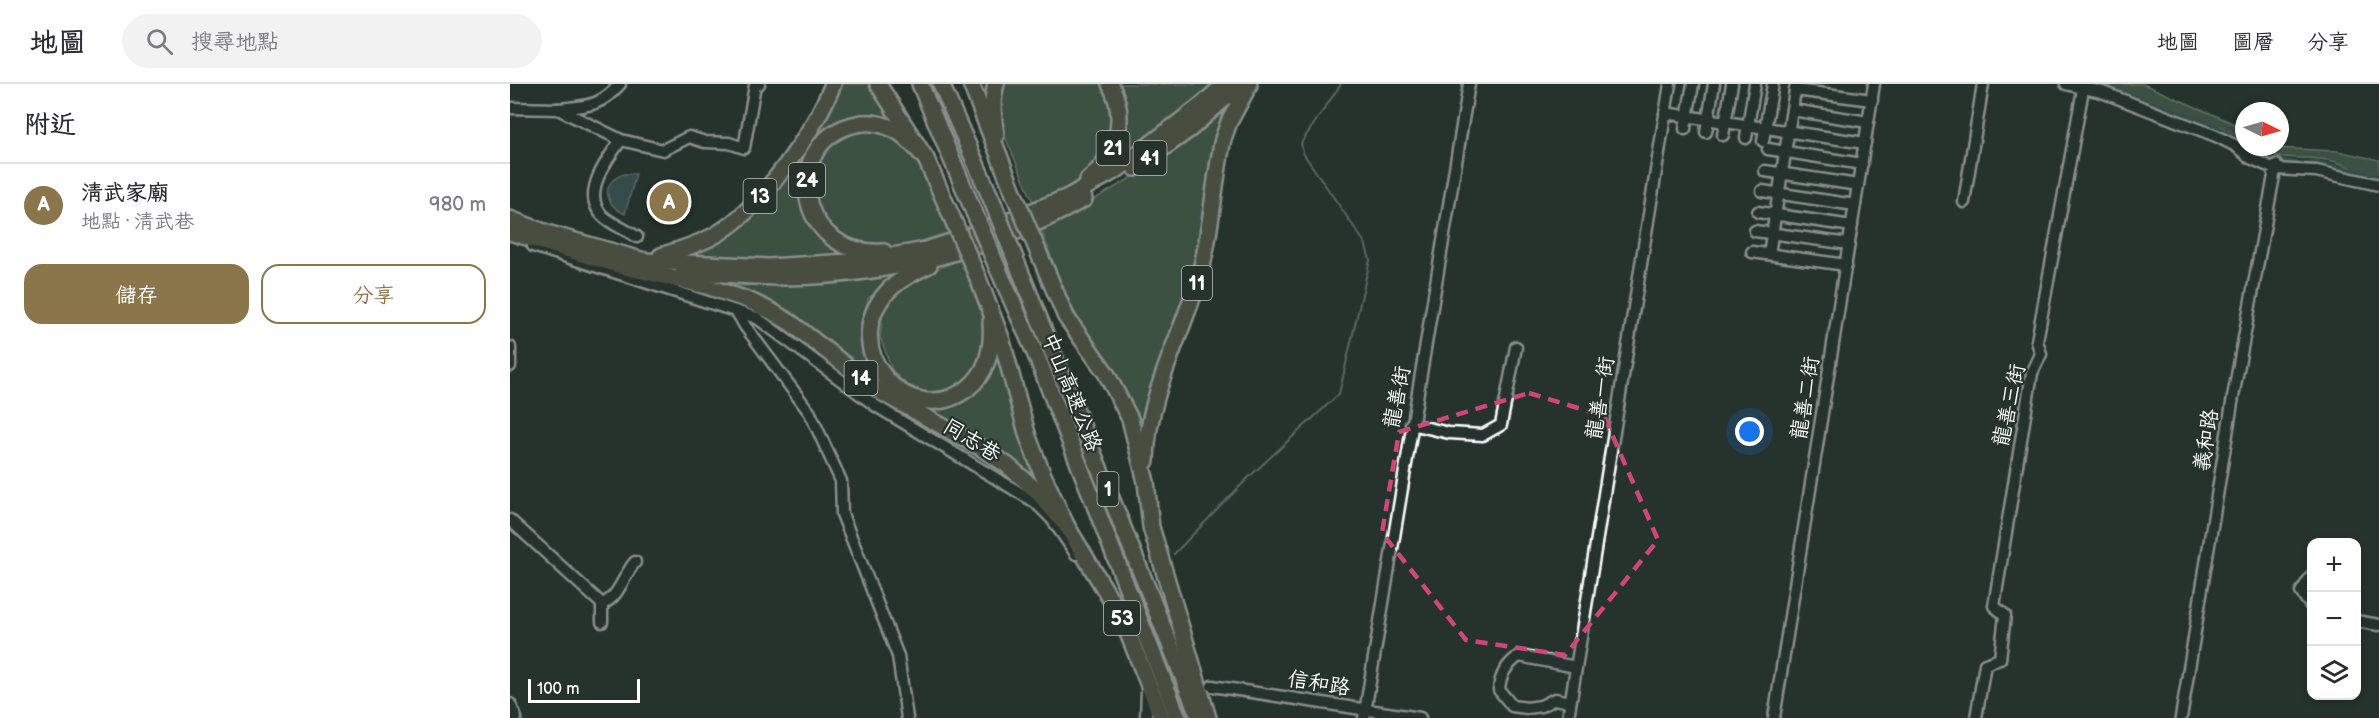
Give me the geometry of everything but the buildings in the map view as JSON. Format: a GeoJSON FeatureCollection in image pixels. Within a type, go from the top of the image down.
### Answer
{"type":"FeatureCollection","features":[{"type":"Feature","properties":{"kind":"highway","name":"13"},"geometry":{"type":"LineString","coordinates":[[640,265],[717,235],[746,212],[808,133],[833,84]]}},
{"type":"Feature","properties":{"kind":"highway"},"geometry":{"type":"LineString","coordinates":[[878,84],[926,159],[951,213],[1001,338],[1028,437],[1066,525]]}},
{"type":"Feature","properties":{"kind":"highway","name":"中山高速公路"},"geometry":{"type":"LineString","coordinates":[[920,84],[1039,362],[1178,718]]}},
{"type":"Feature","properties":{"kind":"highway","name":"中山高速公路"},"geometry":{"type":"LineString","coordinates":[[940,84],[993,203],[1199,718]]}},
{"type":"Feature","properties":{"kind":"highway"},"geometry":{"type":"LineString","coordinates":[[971,84],[1066,317],[1106,373],[1130,419],[1146,482],[1151,527],[1208,718]]}},
{"type":"Feature","properties":{"kind":"highway"},"geometry":{"type":"LineString","coordinates":[[996,84],[993,119],[1001,161]]}},
{"type":"Feature","properties":{"kind":"highway","name":"21"},"geometry":{"type":"LineString","coordinates":[[1068,197],[1100,168],[1107,159],[1119,133],[1121,119],[1119,107],[1110,84]]}},
{"type":"Feature","properties":{"kind":"highway","name":"11"},"geometry":{"type":"LineString","coordinates":[[1146,482],[1149,419],[1202,266],[1223,139],[1229,122],[1250,84]]}},
{"type":"Feature","properties":{"kind":"highway"},"geometry":{"type":"LineString","coordinates":[[510,219],[640,265],[769,267],[864,261],[926,250],[970,236],[1068,197],[1118,169],[1203,104],[1232,86]]}},
{"type":"Feature","properties":{"kind":"highway","name":"41"},"geometry":{"type":"LineString","coordinates":[[946,255],[978,246],[1058,213],[1153,156],[1191,129],[1232,86]]}},
{"type":"Feature","properties":{"kind":"highway","name":"24"},"geometry":{"type":"LineString","coordinates":[[926,159],[896,130],[877,124],[851,125],[829,137],[820,147],[808,174],[806,191],[808,206],[814,219],[830,237],[843,245],[879,253],[926,250]]}},
{"type":"Feature","properties":{"kind":"highway"},"geometry":{"type":"LineString","coordinates":[[510,232],[640,265],[784,277],[863,272],[946,255]]}},
{"type":"Feature","properties":{"kind":"highway"},"geometry":{"type":"LineString","coordinates":[[946,255],[904,278],[888,290],[878,303],[869,325],[868,341],[874,363],[880,373],[900,392],[917,399],[932,401],[949,399],[962,393],[983,373],[990,354],[992,332],[989,304]]}},
{"type":"Feature","properties":{"kind":"highway","name":"14"},"geometry":{"type":"LineString","coordinates":[[640,265],[730,293],[790,323],[877,390],[968,440],[1006,465],[1036,490],[1066,525]]}},
{"type":"Feature","properties":{"kind":"highway","name":"53"},"geometry":{"type":"LineString","coordinates":[[1066,525],[1122,618],[1162,718]]}},
{"type":"Feature","properties":{"kind":"street"},"geometry":{"type":"LineString","coordinates":[[510,108],[558,109],[588,106],[605,100],[620,84]]}},
{"type":"Feature","properties":{"kind":"street"},"geometry":{"type":"LineString","coordinates":[[558,109],[621,140],[663,150],[689,137],[705,142],[729,143],[744,148],[755,85],[759,84]]}},
{"type":"Feature","properties":{"kind":"street","name":"龍善街"},"geometry":{"type":"LineString","coordinates":[[1365,714],[1411,424],[1421,380],[1469,84]]}},
{"type":"Feature","properties":{"kind":"street","name":"龍善一街"},"geometry":{"type":"LineString","coordinates":[[1568,718],[1670,84]]}},
{"type":"Feature","properties":{"kind":"street"},"geometry":{"type":"LineString","coordinates":[[1685,129],[1693,84]]}},
{"type":"Feature","properties":{"kind":"street"},"geometry":{"type":"LineString","coordinates":[[1706,132],[1714,84]]}},
{"type":"Feature","properties":{"kind":"street"},"geometry":{"type":"LineString","coordinates":[[1723,135],[1732,84]]}},
{"type":"Feature","properties":{"kind":"street"},"geometry":{"type":"LineString","coordinates":[[1746,138],[1755,84]]}},
{"type":"Feature","properties":{"kind":"street"},"geometry":{"type":"LineString","coordinates":[[1773,84],[1765,128],[1766,145],[1785,152],[1862,164]]}},
{"type":"Feature","properties":{"kind":"street","name":"龍善二街"},"geometry":{"type":"LineString","coordinates":[[1774,718],[1874,84]]}},
{"type":"Feature","properties":{"kind":"street"},"geometry":{"type":"LineString","coordinates":[[1964,202],[1983,84]]}},
{"type":"Feature","properties":{"kind":"street"},"geometry":{"type":"LineString","coordinates":[[2066,84],[2084,86],[2157,112],[2216,136],[2236,146],[2250,158],[2275,167],[2316,171],[2379,185]]}},
{"type":"Feature","properties":{"kind":"street","name":"龍善三街"},"geometry":{"type":"LineString","coordinates":[[1977,718],[1985,664],[2000,659],[2005,615],[1994,606],[2032,373],[2041,354],[2037,341],[2084,86]]}},
{"type":"Feature","properties":{"kind":"street"},"geometry":{"type":"LineString","coordinates":[[1769,254],[1796,87],[1872,100]]}},
{"type":"Feature","properties":{"kind":"street"},"geometry":{"type":"LineString","coordinates":[[1792,110],[1868,122]]}},
{"type":"Feature","properties":{"kind":"street"},"geometry":{"type":"LineString","coordinates":[[1665,113],[1865,143]]}},
{"type":"Feature","properties":{"kind":"street"},"geometry":{"type":"LineString","coordinates":[[621,140],[602,167],[595,191],[595,204],[603,216],[637,237]]}},
{"type":"Feature","properties":{"kind":"street","name":"義和路"},"geometry":{"type":"LineString","coordinates":[[2181,718],[2233,397],[2275,167]]}},
{"type":"Feature","properties":{"kind":"street"},"geometry":{"type":"LineString","coordinates":[[1765,171],[1858,185]]}},
{"type":"Feature","properties":{"kind":"street"},"geometry":{"type":"LineString","coordinates":[[1762,191],[1855,205]]}},
{"type":"Feature","properties":{"kind":"street"},"geometry":{"type":"LineString","coordinates":[[1758,212],[1852,226]]}},
{"type":"Feature","properties":{"kind":"street"},"geometry":{"type":"LineString","coordinates":[[1755,231],[1849,244]]}},
{"type":"Feature","properties":{"kind":"street","name":"同志巷"},"geometry":{"type":"LineString","coordinates":[[510,238],[757,318],[876,406],[1035,502],[1052,519],[1113,614],[1146,689],[1146,718]]}},
{"type":"Feature","properties":{"kind":"street"},"geometry":{"type":"LineString","coordinates":[[1752,252],[1846,265]]}},
{"type":"Feature","properties":{"kind":"street"},"geometry":{"type":"LineString","coordinates":[[737,312],[810,412],[841,481],[842,514],[898,656],[907,718]]}},
{"type":"Feature","properties":{"kind":"street"},"geometry":{"type":"LineString","coordinates":[[1411,424],[1449,433],[1483,435],[1501,425],[1516,347]]}},
{"type":"Feature","properties":{"kind":"street"},"geometry":{"type":"LineString","coordinates":[[510,348],[510,366]]}},
{"type":"Feature","properties":{"kind":"street"},"geometry":{"type":"LineString","coordinates":[[510,520],[602,604],[602,622]]}},
{"type":"Feature","properties":{"kind":"street"},"geometry":{"type":"LineString","coordinates":[[602,604],[607,603],[617,591],[635,562]]}},
{"type":"Feature","properties":{"kind":"street"},"geometry":{"type":"LineString","coordinates":[[2307,583],[2301,592],[2307,601]]}},
{"type":"Feature","properties":{"kind":"street"},"geometry":{"type":"LineString","coordinates":[[2361,622],[2379,625]]}},
{"type":"Feature","properties":{"kind":"street"},"geometry":{"type":"LineString","coordinates":[[1570,702],[1555,699],[1541,706],[1527,708],[1512,706],[1498,690],[1500,675],[1519,656],[1576,667]]}},
{"type":"Feature","properties":{"kind":"street","name":"信和路"},"geometry":{"type":"LineString","coordinates":[[1212,686],[1365,714],[1420,718]]}},
{"type":"Feature","properties":{"kind":"street"},"geometry":{"type":"LineString","coordinates":[[510,704],[516,718]]}},
{"type":"Feature","properties":{"kind":"highlighted area"},"geometry":{"type":"Polygon","coordinates":[[[1529,393],[1604,416],[1658,540],[1565,655],[1466,640],[1382,533],[1399,432],[1529,393]]]}},
{"type":"Feature","properties":{"kind":"green space"},"geometry":{"type":"Polygon","coordinates":[[[841,84],[873,84],[895,122],[851,120],[806,163],[809,221],[859,257],[753,262],[683,254],[699,249],[747,221],[802,152],[830,111],[841,84]]]}},
{"type":"Feature","properties":{"kind":"green space"},"geometry":{"type":"Polygon","coordinates":[[[999,84],[1104,84],[1108,89],[1116,127],[1094,169],[1066,188],[1034,204],[997,118],[999,84]]]}},
{"type":"Feature","properties":{"kind":"green space"},"geometry":{"type":"Polygon","coordinates":[[[1111,84],[1219,84],[1106,170],[1117,143],[1111,84]]]}},
{"type":"Feature","properties":{"kind":"green space"},"geometry":{"type":"Polygon","coordinates":[[[2102,84],[2143,84],[2235,124],[2235,135],[2222,127],[2102,84]]]}},
{"type":"Feature","properties":{"kind":"green space"},"geometry":{"type":"Polygon","coordinates":[[[1234,96],[1210,175],[1194,276],[1153,380],[1141,434],[1138,434],[1124,390],[1085,331],[1066,296],[1040,227],[1141,172],[1234,96]]]}},
{"type":"Feature","properties":{"kind":"green space"},"geometry":{"type":"Polygon","coordinates":[[[858,131],[880,131],[900,140],[935,180],[954,231],[907,245],[878,247],[846,239],[825,226],[818,212],[814,194],[818,165],[821,157],[833,143],[858,131]]]}},
{"type":"Feature","properties":{"kind":"green space"},"geometry":{"type":"Polygon","coordinates":[[[2289,149],[2337,151],[2379,160],[2379,181],[2362,177],[2363,173],[2336,162],[2280,156],[2289,156],[2289,149]]]}},
{"type":"Feature","properties":{"kind":"green space"},"geometry":{"type":"Polygon","coordinates":[[[966,257],[991,331],[974,375],[953,390],[924,392],[905,384],[892,370],[880,337],[883,312],[903,283],[966,257]]]}},
{"type":"Feature","properties":{"kind":"green space"},"geometry":{"type":"Polygon","coordinates":[[[894,271],[876,294],[869,297],[861,322],[872,366],[866,364],[867,371],[791,315],[732,286],[815,283],[894,271]]]}},
{"type":"Feature","properties":{"kind":"green space"},"geometry":{"type":"Polygon","coordinates":[[[999,345],[1049,490],[916,406],[953,402],[972,395],[985,379],[999,345]]]}},
{"type":"Feature","properties":{"kind":"water"},"geometry":{"type":"Polygon","coordinates":[[[624,174],[636,174],[625,214],[613,205],[608,194],[611,182],[624,174]]]}},
{"type":"Feature","properties":{"kind":"waterway"},"geometry":{"type":"LineString","coordinates":[[1174,554],[1248,478],[1339,394],[1370,260],[1365,243],[1303,153],[1301,143],[1341,84]]}},
{"type":"Feature","properties":{"kind":"waterway"},"geometry":{"type":"LineString","coordinates":[[2113,91],[2212,126],[2235,139]]}},
{"type":"Feature","properties":{"kind":"waterway"},"geometry":{"type":"LineString","coordinates":[[2262,156],[2296,165],[2317,164],[2379,178]]}},
{"type":"Feature","properties":{"kind":"tunnel"},"geometry":{"type":"LineString","coordinates":[[1145,649],[1192,630]]}},
{"type":"Feature","properties":{"kind":"place","name":"清武家廟"},"geometry":{"type":"Point","coordinates":[669,202]}}]}
